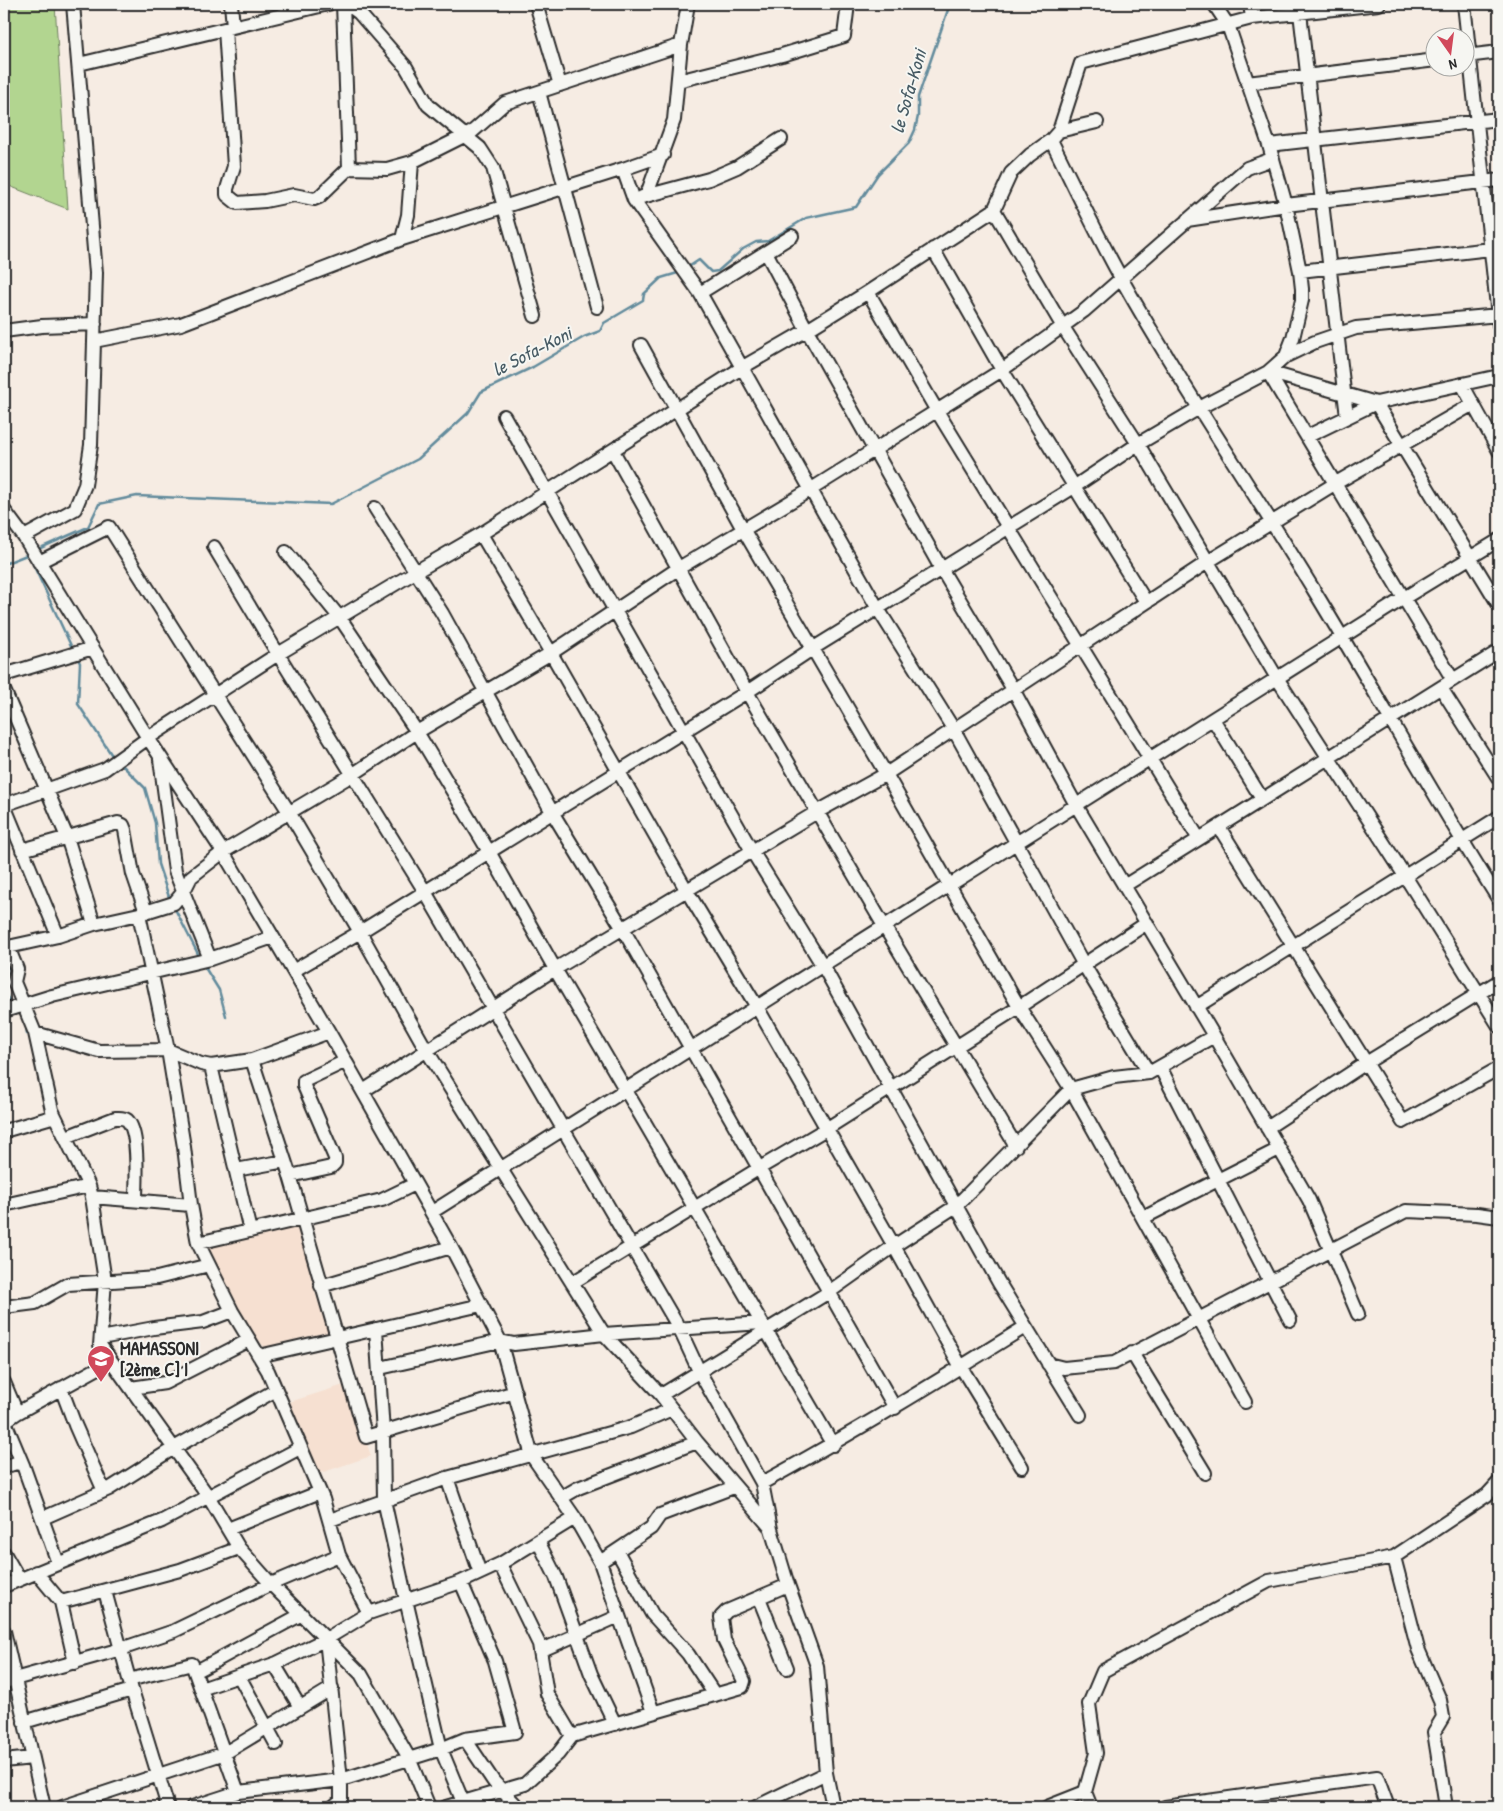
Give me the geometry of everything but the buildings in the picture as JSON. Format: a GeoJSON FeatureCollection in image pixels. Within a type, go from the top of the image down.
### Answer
{"type":"FeatureCollection","features":[{"type":"Feature","properties":{"kind":"street"},"geometry":{"type":"LineString","coordinates":[[24,537],[74,509],[86,485],[92,445],[96,273],[73,4]]}},
{"type":"Feature","properties":{"kind":"street"},"geometry":{"type":"LineString","coordinates":[[231,4],[229,27],[234,166],[227,195],[237,203],[265,202],[294,195],[314,198],[319,196],[349,168],[387,168],[412,162],[472,132],[505,103],[681,45]]}},
{"type":"Feature","properties":{"kind":"street"},"geometry":{"type":"LineString","coordinates":[[78,64],[328,4]]}},
{"type":"Feature","properties":{"kind":"street"},"geometry":{"type":"LineString","coordinates":[[343,4],[349,168]]}},
{"type":"Feature","properties":{"kind":"street"},"geometry":{"type":"LineString","coordinates":[[347,4],[359,13],[406,67],[428,105],[480,148],[493,168],[536,316]]}},
{"type":"Feature","properties":{"kind":"street"},"geometry":{"type":"LineString","coordinates":[[536,4],[560,85]]}},
{"type":"Feature","properties":{"kind":"street"},"geometry":{"type":"LineString","coordinates":[[647,194],[663,155],[674,120],[681,45],[688,4]]}},
{"type":"Feature","properties":{"kind":"street"},"geometry":{"type":"LineString","coordinates":[[678,81],[782,55],[844,36],[848,4]]}},
{"type":"Feature","properties":{"kind":"street"},"geometry":{"type":"LineString","coordinates":[[1214,4],[1228,25],[1268,146],[1286,205],[1300,270],[1302,300],[1286,356]]}},
{"type":"Feature","properties":{"kind":"street"},"geometry":{"type":"LineString","coordinates":[[1250,4],[1252,18]]}},
{"type":"Feature","properties":{"kind":"street"},"geometry":{"type":"LineString","coordinates":[[1379,4],[1299,8],[1252,18],[1081,62],[1055,135],[1121,278],[1199,408],[1272,522],[1342,637],[1499,900]]}},
{"type":"Feature","properties":{"kind":"street"},"geometry":{"type":"LineString","coordinates":[[1464,4],[1466,28]]}},
{"type":"Feature","properties":{"kind":"street"},"geometry":{"type":"LineString","coordinates":[[1299,8],[1347,417]]}},
{"type":"Feature","properties":{"kind":"street"},"geometry":{"type":"LineString","coordinates":[[1476,55],[1499,52]]}},
{"type":"Feature","properties":{"kind":"street"},"geometry":{"type":"LineString","coordinates":[[1247,83],[1426,61]]}},
{"type":"Feature","properties":{"kind":"street"},"geometry":{"type":"LineString","coordinates":[[293,971],[360,932],[488,850],[747,692],[812,649],[942,570],[1008,526],[1074,487],[1138,444],[1199,408],[1268,372],[1286,356],[1315,342],[1356,328],[1499,318],[1495,248],[1484,182],[1471,78]]}},
{"type":"Feature","properties":{"kind":"street"},"geometry":{"type":"LineString","coordinates":[[539,92],[598,307]]}},
{"type":"Feature","properties":{"kind":"street"},"geometry":{"type":"LineString","coordinates":[[1268,146],[1499,118]]}},
{"type":"Feature","properties":{"kind":"street"},"geometry":{"type":"LineString","coordinates":[[58,936],[4,805],[105,769],[148,738],[278,654],[481,534],[743,367],[868,292],[994,210],[1011,172],[1030,155],[1055,135],[1097,122]]}},
{"type":"Feature","properties":{"kind":"street"},"geometry":{"type":"LineString","coordinates":[[634,200],[647,194],[709,179],[737,167],[781,139]]}},
{"type":"Feature","properties":{"kind":"street"},"geometry":{"type":"LineString","coordinates":[[94,341],[181,324],[402,239],[663,155]]}},
{"type":"Feature","properties":{"kind":"street"},"geometry":{"type":"LineString","coordinates":[[429,1807],[409,1758],[361,1674],[271,1584],[239,1548],[208,1496],[100,1345],[105,1281],[90,1191],[52,1110],[35,1033],[14,1008],[14,982],[17,969],[6,948],[58,936],[94,924],[143,913],[174,903],[184,891],[191,877],[223,852],[352,775],[417,732],[551,653],[679,568],[743,528],[810,490],[1002,370],[1084,311],[1247,168],[1272,159]]}},
{"type":"Feature","properties":{"kind":"street"},"geometry":{"type":"LineString","coordinates":[[402,239],[408,215],[412,162]]}},
{"type":"Feature","properties":{"kind":"street"},"geometry":{"type":"LineString","coordinates":[[623,169],[634,200],[700,293],[878,609],[954,730],[1084,965],[1154,1070],[1218,1180],[1290,1320]]}},
{"type":"Feature","properties":{"kind":"street"},"geometry":{"type":"LineString","coordinates":[[1187,220],[1286,205],[1499,180]]}},
{"type":"Feature","properties":{"kind":"street"},"geometry":{"type":"LineString","coordinates":[[994,210],[1063,327],[1138,444],[1209,561],[1277,678],[1499,1026]]}},
{"type":"Feature","properties":{"kind":"street"},"geometry":{"type":"LineString","coordinates":[[700,293],[792,236]]}},
{"type":"Feature","properties":{"kind":"street"},"geometry":{"type":"LineString","coordinates":[[1300,270],[1495,248]]}},
{"type":"Feature","properties":{"kind":"street"},"geometry":{"type":"LineString","coordinates":[[933,249],[1002,370],[1146,602]]}},
{"type":"Feature","properties":{"kind":"street"},"geometry":{"type":"LineString","coordinates":[[766,252],[874,450],[1014,691],[1076,805],[1309,1200],[1358,1314]]}},
{"type":"Feature","properties":{"kind":"street"},"geometry":{"type":"LineString","coordinates":[[868,292],[937,411],[1199,839]]}},
{"type":"Feature","properties":{"kind":"street"},"geometry":{"type":"LineString","coordinates":[[4,331],[42,326],[95,324]]}},
{"type":"Feature","properties":{"kind":"street"},"geometry":{"type":"LineString","coordinates":[[640,345],[812,649],[886,774],[1019,1008],[1071,1090],[1246,1402]]}},
{"type":"Feature","properties":{"kind":"street"},"geometry":{"type":"LineString","coordinates":[[1268,372],[1376,404],[1499,605]]}},
{"type":"Feature","properties":{"kind":"street"},"geometry":{"type":"LineString","coordinates":[[1268,372],[1453,680]]}},
{"type":"Feature","properties":{"kind":"street"},"geometry":{"type":"LineString","coordinates":[[1308,436],[1376,404],[1499,376]]}},
{"type":"Feature","properties":{"kind":"street"},"geometry":{"type":"LineString","coordinates":[[1462,384],[1499,451]]}},
{"type":"Feature","properties":{"kind":"street"},"geometry":{"type":"LineString","coordinates":[[363,1092],[555,968],[817,812],[886,774],[1209,561],[1336,483],[1473,404]]}},
{"type":"Feature","properties":{"kind":"street"},"geometry":{"type":"LineString","coordinates":[[504,416],[752,851],[823,965],[1025,1327],[1080,1415]]}},
{"type":"Feature","properties":{"kind":"street"},"geometry":{"type":"LineString","coordinates":[[613,451],[747,692],[956,1048],[1016,1146]]}},
{"type":"Feature","properties":{"kind":"street"},"geometry":{"type":"LineString","coordinates":[[375,508],[442,613],[552,812],[623,929],[895,1408]]}},
{"type":"Feature","properties":{"kind":"street"},"geometry":{"type":"LineString","coordinates":[[4,510],[24,537],[148,738],[223,852],[346,1061],[451,1246],[500,1341],[532,1456],[575,1518],[600,1562],[653,1712]]}},
{"type":"Feature","properties":{"kind":"street"},"geometry":{"type":"LineString","coordinates":[[39,562],[109,527],[289,812],[427,1051],[502,1168],[604,1334],[661,1395],[697,1442],[771,1529]]}},
{"type":"Feature","properties":{"kind":"street"},"geometry":{"type":"LineString","coordinates":[[481,534],[686,891],[757,1007],[961,1367],[1022,1467]]}},
{"type":"Feature","properties":{"kind":"street"},"geometry":{"type":"LineString","coordinates":[[432,1212],[1342,637],[1499,540]]}},
{"type":"Feature","properties":{"kind":"street"},"geometry":{"type":"LineString","coordinates":[[214,547],[494,1008],[679,1328],[699,1371],[762,1483],[771,1529],[788,1585],[817,1666],[826,1773],[833,1807]]}},
{"type":"Feature","properties":{"kind":"street"},"geometry":{"type":"LineString","coordinates":[[286,552],[340,618],[417,732],[488,850],[833,1445]]}},
{"type":"Feature","properties":{"kind":"street"},"geometry":{"type":"LineString","coordinates":[[4,675],[93,648]]}},
{"type":"Feature","properties":{"kind":"street"},"geometry":{"type":"LineString","coordinates":[[1124,886],[1499,651]]}},
{"type":"Feature","properties":{"kind":"street"},"geometry":{"type":"LineString","coordinates":[[1440,688],[1499,779]]}},
{"type":"Feature","properties":{"kind":"street"},"geometry":{"type":"LineString","coordinates":[[4,690],[48,790],[66,837],[94,924]]}},
{"type":"Feature","properties":{"kind":"street"},"geometry":{"type":"LineString","coordinates":[[1212,719],[1262,799]]}},
{"type":"Feature","properties":{"kind":"street"},"geometry":{"type":"LineString","coordinates":[[159,754],[176,871],[184,891],[204,961]]}},
{"type":"Feature","properties":{"kind":"street"},"geometry":{"type":"LineString","coordinates":[[1196,1007],[1499,817]]}},
{"type":"Feature","properties":{"kind":"street"},"geometry":{"type":"LineString","coordinates":[[22,850],[118,823],[123,825],[143,913],[152,973],[168,1050],[198,1243],[232,1311],[268,1371],[320,1492],[340,1554],[369,1613]]}},
{"type":"Feature","properties":{"kind":"street"},"geometry":{"type":"LineString","coordinates":[[1219,827],[1403,1122],[1499,1068]]}},
{"type":"Feature","properties":{"kind":"street"},"geometry":{"type":"LineString","coordinates":[[572,1282],[826,1130],[1019,1008],[1147,924]]}},
{"type":"Feature","properties":{"kind":"street"},"geometry":{"type":"LineString","coordinates":[[14,1008],[52,996],[204,961],[273,937]]}},
{"type":"Feature","properties":{"kind":"street"},"geometry":{"type":"LineString","coordinates":[[1267,1128],[1366,1063],[1499,981]]}},
{"type":"Feature","properties":{"kind":"street"},"geometry":{"type":"LineString","coordinates":[[35,1033],[99,1052],[168,1050],[201,1064],[211,1066],[252,1060],[329,1032]]}},
{"type":"Feature","properties":{"kind":"street"},"geometry":{"type":"LineString","coordinates":[[661,1395],[764,1326],[829,1292],[894,1246],[956,1206],[1071,1090],[1114,1077],[1154,1070],[1214,1036]]}},
{"type":"Feature","properties":{"kind":"street"},"geometry":{"type":"LineString","coordinates":[[252,1060],[290,1176],[366,1437],[515,1392]]}},
{"type":"Feature","properties":{"kind":"street"},"geometry":{"type":"LineString","coordinates":[[290,1176],[331,1167],[335,1163],[335,1158],[304,1081],[346,1061]]}},
{"type":"Feature","properties":{"kind":"street"},"geometry":{"type":"LineString","coordinates":[[211,1066],[250,1230]]}},
{"type":"Feature","properties":{"kind":"street"},"geometry":{"type":"LineString","coordinates":[[4,1131],[55,1116]]}},
{"type":"Feature","properties":{"kind":"street"},"geometry":{"type":"LineString","coordinates":[[66,1137],[115,1118],[123,1118],[128,1121],[135,1143],[136,1200]]}},
{"type":"Feature","properties":{"kind":"street"},"geometry":{"type":"LineString","coordinates":[[1143,1218],[1279,1149]]}},
{"type":"Feature","properties":{"kind":"street"},"geometry":{"type":"LineString","coordinates":[[236,1170],[285,1161]]}},
{"type":"Feature","properties":{"kind":"street"},"geometry":{"type":"LineString","coordinates":[[198,1243],[382,1200],[415,1184]]}},
{"type":"Feature","properties":{"kind":"street"},"geometry":{"type":"LineString","coordinates":[[4,1206],[90,1191],[136,1200],[191,1205]]}},
{"type":"Feature","properties":{"kind":"street"},"geometry":{"type":"LineString","coordinates":[[1048,1364],[1064,1368],[1114,1363],[1406,1210],[1499,1217]]}},
{"type":"Feature","properties":{"kind":"street"},"geometry":{"type":"LineString","coordinates":[[321,1286],[451,1246]]}},
{"type":"Feature","properties":{"kind":"street"},"geometry":{"type":"LineString","coordinates":[[4,1307],[35,1303],[68,1284],[157,1278],[209,1265]]}},
{"type":"Feature","properties":{"kind":"street"},"geometry":{"type":"LineString","coordinates":[[259,1356],[481,1305]]}},
{"type":"Feature","properties":{"kind":"street"},"geometry":{"type":"LineString","coordinates":[[101,1338],[154,1328],[203,1322],[232,1311]]}},
{"type":"Feature","properties":{"kind":"street"},"geometry":{"type":"LineString","coordinates":[[380,1368],[500,1341],[514,1344],[679,1328],[764,1326]]}},
{"type":"Feature","properties":{"kind":"street"},"geometry":{"type":"LineString","coordinates":[[762,1483],[833,1445],[1025,1327]]}},
{"type":"Feature","properties":{"kind":"street"},"geometry":{"type":"LineString","coordinates":[[376,1329],[383,1432],[384,1500],[440,1749],[464,1805]]}},
{"type":"Feature","properties":{"kind":"street"},"geometry":{"type":"LineString","coordinates":[[130,1388],[165,1382],[249,1340]]}},
{"type":"Feature","properties":{"kind":"street"},"geometry":{"type":"LineString","coordinates":[[1132,1353],[1205,1473]]}},
{"type":"Feature","properties":{"kind":"street"},"geometry":{"type":"LineString","coordinates":[[58,1563],[23,1465],[4,1422],[111,1361]]}},
{"type":"Feature","properties":{"kind":"street"},"geometry":{"type":"LineString","coordinates":[[4,1382],[17,1413]]}},
{"type":"Feature","properties":{"kind":"street"},"geometry":{"type":"LineString","coordinates":[[61,1388],[104,1491]]}},
{"type":"Feature","properties":{"kind":"street"},"geometry":{"type":"LineString","coordinates":[[43,1518],[104,1491],[174,1448],[276,1390]]}},
{"type":"Feature","properties":{"kind":"street"},"geometry":{"type":"LineString","coordinates":[[330,1520],[447,1478],[532,1456],[631,1427],[672,1409]]}},
{"type":"Feature","properties":{"kind":"street"},"geometry":{"type":"LineString","coordinates":[[561,1498],[578,1488],[697,1442]]}},
{"type":"Feature","properties":{"kind":"street"},"geometry":{"type":"LineString","coordinates":[[4,1586],[162,1521],[300,1448]]}},
{"type":"Feature","properties":{"kind":"street"},"geometry":{"type":"LineString","coordinates":[[4,1467],[16,1463],[23,1465]]}},
{"type":"Feature","properties":{"kind":"street"},"geometry":{"type":"LineString","coordinates":[[447,1478],[480,1573]]}},
{"type":"Feature","properties":{"kind":"street"},"geometry":{"type":"LineString","coordinates":[[1091,1807],[1085,1792],[1096,1754],[1089,1704],[1103,1671],[1269,1581],[1394,1558],[1487,1495],[1499,1482]]}},
{"type":"Feature","properties":{"kind":"street"},"geometry":{"type":"LineString","coordinates":[[600,1562],[651,1528],[660,1515],[734,1487]]}},
{"type":"Feature","properties":{"kind":"street"},"geometry":{"type":"LineString","coordinates":[[228,1529],[320,1492]]}},
{"type":"Feature","properties":{"kind":"street"},"geometry":{"type":"LineString","coordinates":[[201,1689],[274,1664],[326,1638],[369,1613],[461,1582],[500,1564],[575,1518]]}},
{"type":"Feature","properties":{"kind":"street"},"geometry":{"type":"LineString","coordinates":[[538,1541],[556,1577],[591,1674],[615,1724]]}},
{"type":"Feature","properties":{"kind":"street"},"geometry":{"type":"LineString","coordinates":[[60,1602],[180,1570],[239,1548]]}},
{"type":"Feature","properties":{"kind":"street"},"geometry":{"type":"LineString","coordinates":[[617,1551],[652,1614],[688,1654],[715,1695]]}},
{"type":"Feature","properties":{"kind":"street"},"geometry":{"type":"LineString","coordinates":[[4,1553],[19,1579]]}},
{"type":"Feature","properties":{"kind":"street"},"geometry":{"type":"LineString","coordinates":[[9,1680],[121,1650],[174,1631],[271,1584],[340,1554]]}},
{"type":"Feature","properties":{"kind":"street"},"geometry":{"type":"LineString","coordinates":[[1394,1558],[1418,1650],[1440,1700],[1443,1717],[1434,1732],[1446,1807]]}},
{"type":"Feature","properties":{"kind":"street"},"geometry":{"type":"LineString","coordinates":[[500,1564],[539,1644],[548,1694],[572,1736]]}},
{"type":"Feature","properties":{"kind":"street"},"geometry":{"type":"LineString","coordinates":[[36,1572],[60,1602],[76,1663]]}},
{"type":"Feature","properties":{"kind":"street"},"geometry":{"type":"LineString","coordinates":[[192,1807],[238,1792],[341,1780],[440,1749],[465,1739],[515,1732],[495,1661],[461,1582]]}},
{"type":"Feature","properties":{"kind":"street"},"geometry":{"type":"LineString","coordinates":[[446,1807],[464,1805],[525,1784],[558,1754],[572,1736],[742,1687],[744,1681],[724,1640],[721,1617],[727,1611],[788,1585]]}},
{"type":"Feature","properties":{"kind":"street"},"geometry":{"type":"LineString","coordinates":[[105,1591],[168,1807]]}},
{"type":"Feature","properties":{"kind":"street"},"geometry":{"type":"LineString","coordinates":[[758,1598],[787,1668]]}},
{"type":"Feature","properties":{"kind":"street"},"geometry":{"type":"LineString","coordinates":[[195,1672],[302,1614]]}},
{"type":"Feature","properties":{"kind":"street"},"geometry":{"type":"LineString","coordinates":[[540,1651],[619,1616]]}},
{"type":"Feature","properties":{"kind":"street"},"geometry":{"type":"LineString","coordinates":[[4,1631],[9,1680],[24,1722],[44,1807]]}},
{"type":"Feature","properties":{"kind":"street"},"geometry":{"type":"LineString","coordinates":[[326,1638],[341,1780],[341,1800],[333,1807]]}},
{"type":"Feature","properties":{"kind":"street"},"geometry":{"type":"LineString","coordinates":[[24,1722],[192,1664],[238,1792]]}},
{"type":"Feature","properties":{"kind":"street"},"geometry":{"type":"LineString","coordinates":[[274,1664],[300,1708]]}},
{"type":"Feature","properties":{"kind":"street"},"geometry":{"type":"LineString","coordinates":[[239,1676],[276,1744]]}},
{"type":"Feature","properties":{"kind":"street"},"geometry":{"type":"LineString","coordinates":[[62,1807],[225,1753],[332,1688]]}},
{"type":"Feature","properties":{"kind":"street"},"geometry":{"type":"LineString","coordinates":[[465,1739],[494,1782],[518,1807]]}},
{"type":"Feature","properties":{"kind":"street"},"geometry":{"type":"LineString","coordinates":[[4,1761],[32,1758]]}},
{"type":"Feature","properties":{"kind":"street"},"geometry":{"type":"LineString","coordinates":[[756,1807],[826,1773]]}},
{"type":"Feature","properties":{"kind":"street"},"geometry":{"type":"LineString","coordinates":[[1165,1807],[1377,1777],[1388,1807]]}},
{"type":"Feature","properties":{"kind":"street"},"geometry":{"type":"LineString","coordinates":[[1046,1807],[1085,1792]]}},
{"type":"Feature","properties":{"kind":"shaded area"},"geometry":{"type":"Polygon","coordinates":[[[298,1226],[315,1292],[328,1332],[264,1347],[233,1306],[204,1248],[231,1240],[232,1243],[298,1226]]]}},
{"type":"Feature","properties":{"kind":"shaded area"},"geometry":{"type":"Polygon","coordinates":[[[347,1384],[371,1456],[318,1474],[283,1404],[347,1384]]]}},
{"type":"Feature","properties":{"kind":"green space"},"geometry":{"type":"Polygon","coordinates":[[[4,4],[55,4],[68,209],[4,184],[4,4]]]}},
{"type":"Feature","properties":{"kind":"waterway","name":"le Sofa-Koni"},"geometry":{"type":"LineString","coordinates":[[687,268],[699,260],[711,272],[718,271],[743,249],[756,242],[768,241],[806,218],[856,207],[878,174],[909,143],[915,130],[918,116],[918,97],[950,4]]}},
{"type":"Feature","properties":{"kind":"waterway","name":"le Sofa-Koni"},"geometry":{"type":"LineString","coordinates":[[36,550],[88,527],[99,504],[137,496],[331,504],[418,459],[468,413],[481,392],[533,367],[584,337],[600,331],[604,323],[643,300],[644,294],[661,278],[681,272]]}},
{"type":"Feature","properties":{"kind":"waterway","name":"le Sofa-Koni"},"geometry":{"type":"LineString","coordinates":[[4,564],[29,554]]}},
{"type":"Feature","properties":{"kind":"waterway"},"geometry":{"type":"LineString","coordinates":[[31,560],[73,650]]}},
{"type":"Feature","properties":{"kind":"waterway"},"geometry":{"type":"LineString","coordinates":[[77,657],[80,663],[78,704],[113,757]]}},
{"type":"Feature","properties":{"kind":"waterway"},"geometry":{"type":"LineString","coordinates":[[123,766],[145,788],[155,823],[158,864],[169,897]]}},
{"type":"Feature","properties":{"kind":"waterway"},"geometry":{"type":"LineString","coordinates":[[175,909],[199,956]]}},
{"type":"Feature","properties":{"kind":"waterway"},"geometry":{"type":"LineString","coordinates":[[4,959],[8,966],[4,982]]}},
{"type":"Feature","properties":{"kind":"waterway"},"geometry":{"type":"LineString","coordinates":[[204,966],[219,990],[226,1016]]}},
{"type":"Feature","properties":{"kind":"waterway"},"geometry":{"type":"LineString","coordinates":[[4,986],[7,997],[12,1004]]}},
{"type":"Feature","properties":{"kind":"waterway"},"geometry":{"type":"LineString","coordinates":[[26,1025],[27,1034]]}},
{"type":"Feature","properties":{"kind":"place","name":"MAMASSONI [2ème C] I"},"geometry":{"type":"Point","coordinates":[101,1383]}}]}
